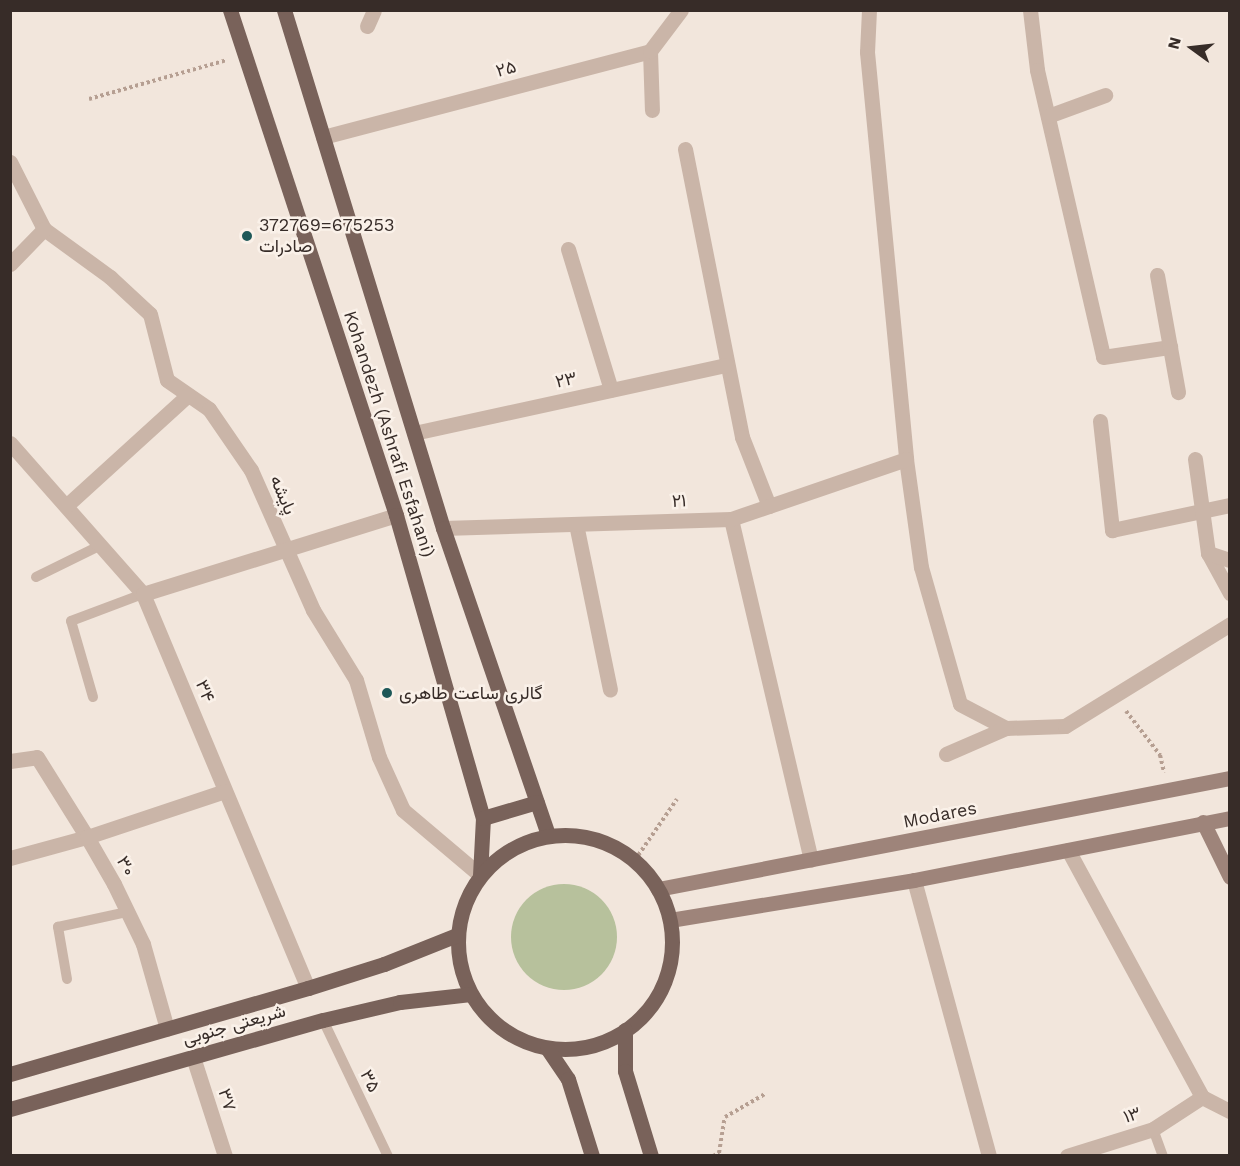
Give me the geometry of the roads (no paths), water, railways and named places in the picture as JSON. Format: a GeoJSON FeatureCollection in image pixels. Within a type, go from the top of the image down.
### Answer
{"type":"FeatureCollection","features":[{"type":"Feature","properties":{"kind":"main road","name":"Kohandezh (Ashrafi Esfahani)"},"geometry":{"type":"LineString","coordinates":[[230,10],[396,514],[483,818],[480,875]]}},
{"type":"Feature","properties":{"kind":"main road","name":"Kohandezh (Ashrafi Esfahani)"},"geometry":{"type":"LineString","coordinates":[[284,10],[443,528],[548,835]]}},
{"type":"Feature","properties":{"kind":"main road","name":"Modares"},"geometry":{"type":"LineString","coordinates":[[658,889],[1230,778]]}},
{"type":"Feature","properties":{"kind":"main road"},"geometry":{"type":"LineString","coordinates":[[483,818],[537,802]]}},
{"type":"Feature","properties":{"kind":"main road"},"geometry":{"type":"LineString","coordinates":[[669,920],[914,880],[1230,818]]}},
{"type":"Feature","properties":{"kind":"main road"},"geometry":{"type":"LineString","coordinates":[[1203,822],[1230,877]]}},
{"type":"Feature","properties":{"kind":"main road"},"geometry":{"type":"LineString","coordinates":[[548,835],[579,835],[609,844],[635,860],[658,889],[669,920],[671,951],[664,982],[648,1009],[624,1030],[600,1043],[574,1049],[547,1048],[516,1038],[490,1019],[471,994],[460,965],[457,935],[465,903],[480,875],[500,856],[522,843],[548,835]]}},
{"type":"Feature","properties":{"kind":"main road","name":"شریعتی جنوبی"},"geometry":{"type":"LineString","coordinates":[[10,1074],[308,988],[384,964],[457,935]]}},
{"type":"Feature","properties":{"kind":"main road","name":"شریعتی جنوبی"},"geometry":{"type":"LineString","coordinates":[[10,1110],[323,1020],[400,1002],[471,994]]}},
{"type":"Feature","properties":{"kind":"main road"},"geometry":{"type":"LineString","coordinates":[[624,1030],[625,1071],[651,1155]]}},
{"type":"Feature","properties":{"kind":"main road"},"geometry":{"type":"LineString","coordinates":[[547,1048],[568,1079],[592,1155]]}},
{"type":"Feature","properties":{"kind":"street"},"geometry":{"type":"LineString","coordinates":[[367,26],[374,10]]}},
{"type":"Feature","properties":{"kind":"street"},"geometry":{"type":"LineString","coordinates":[[652,111],[650,51],[681,10]]}},
{"type":"Feature","properties":{"kind":"street"},"geometry":{"type":"LineString","coordinates":[[868,10],[867,52],[906,459],[921,567],[960,704],[1006,728]]}},
{"type":"Feature","properties":{"kind":"street"},"geometry":{"type":"LineString","coordinates":[[1030,10],[1036,70],[1103,357],[1170,347]]}},
{"type":"Feature","properties":{"kind":"street","name":"۲۵"},"geometry":{"type":"LineString","coordinates":[[323,137],[650,51]]}},
{"type":"Feature","properties":{"kind":"street"},"geometry":{"type":"LineString","coordinates":[[1048,116],[1105,95]]}},
{"type":"Feature","properties":{"kind":"street"},"geometry":{"type":"LineString","coordinates":[[685,149],[742,437],[769,506]]}},
{"type":"Feature","properties":{"kind":"street","name":"پایشه"},"geometry":{"type":"LineString","coordinates":[[10,162],[44,229],[110,277],[150,314],[167,380],[209,409],[251,470],[313,610],[356,680],[379,757],[403,810],[480,875]]}},
{"type":"Feature","properties":{"kind":"street"},"geometry":{"type":"LineString","coordinates":[[10,264],[44,229]]}},
{"type":"Feature","properties":{"kind":"street"},"geometry":{"type":"LineString","coordinates":[[568,249],[611,390]]}},
{"type":"Feature","properties":{"kind":"street"},"geometry":{"type":"LineString","coordinates":[[1157,275],[1178,392]]}},
{"type":"Feature","properties":{"kind":"street","name":"۲۳"},"geometry":{"type":"LineString","coordinates":[[414,433],[726,365]]}},
{"type":"Feature","properties":{"kind":"street"},"geometry":{"type":"LineString","coordinates":[[66,506],[188,395]]}},
{"type":"Feature","properties":{"kind":"street"},"geometry":{"type":"LineString","coordinates":[[1100,422],[1112,530],[1230,505]]}},
{"type":"Feature","properties":{"kind":"street","name":"۳۴"},"geometry":{"type":"LineString","coordinates":[[10,443],[143,594],[308,988]]}},
{"type":"Feature","properties":{"kind":"street","name":"۲۱"},"geometry":{"type":"LineString","coordinates":[[443,528],[731,519],[906,459]]}},
{"type":"Feature","properties":{"kind":"street"},"geometry":{"type":"LineString","coordinates":[[1195,459],[1208,553],[1230,593]]}},
{"type":"Feature","properties":{"kind":"street"},"geometry":{"type":"LineString","coordinates":[[143,594],[396,514]]}},
{"type":"Feature","properties":{"kind":"street"},"geometry":{"type":"LineString","coordinates":[[731,519],[811,860]]}},
{"type":"Feature","properties":{"kind":"street"},"geometry":{"type":"LineString","coordinates":[[576,524],[610,690]]}},
{"type":"Feature","properties":{"kind":"street"},"geometry":{"type":"LineString","coordinates":[[1208,553],[1230,560]]}},
{"type":"Feature","properties":{"kind":"street"},"geometry":{"type":"LineString","coordinates":[[946,754],[1006,728],[1065,726],[1230,624]]}},
{"type":"Feature","properties":{"kind":"street","name":"۳۰"},"geometry":{"type":"LineString","coordinates":[[10,761],[37,757],[87,837],[143,944],[167,1029]]}},
{"type":"Feature","properties":{"kind":"street"},"geometry":{"type":"LineString","coordinates":[[10,858],[87,837],[225,791]]}},
{"type":"Feature","properties":{"kind":"street"},"geometry":{"type":"LineString","coordinates":[[1068,849],[1202,1097],[1230,1111]]}},
{"type":"Feature","properties":{"kind":"street"},"geometry":{"type":"LineString","coordinates":[[914,880],[989,1155]]}},
{"type":"Feature","properties":{"kind":"street","name":"۳۷"},"geometry":{"type":"LineString","coordinates":[[193,1057],[225,1155]]}},
{"type":"Feature","properties":{"kind":"street","name":"۱۳"},"geometry":{"type":"LineString","coordinates":[[1067,1155],[1153,1129],[1202,1097]]}},
{"type":"Feature","properties":{"kind":"lane"},"geometry":{"type":"LineString","coordinates":[[36,577],[100,545]]}},
{"type":"Feature","properties":{"kind":"lane"},"geometry":{"type":"LineString","coordinates":[[93,697],[71,621],[143,594]]}},
{"type":"Feature","properties":{"kind":"lane"},"geometry":{"type":"LineString","coordinates":[[67,979],[58,927],[127,912]]}},
{"type":"Feature","properties":{"kind":"lane","name":"۳۵"},"geometry":{"type":"LineString","coordinates":[[323,1020],[388,1155]]}},
{"type":"Feature","properties":{"kind":"lane"},"geometry":{"type":"LineString","coordinates":[[1153,1129],[1163,1155]]}},
{"type":"Feature","properties":{"kind":"place","name":"372769=675253 صادرات"},"geometry":{"type":"Point","coordinates":[247,236]}},
{"type":"Feature","properties":{"kind":"place","name":"گالری ساعت طاهری"},"geometry":{"type":"Point","coordinates":[387,693]}}]}
